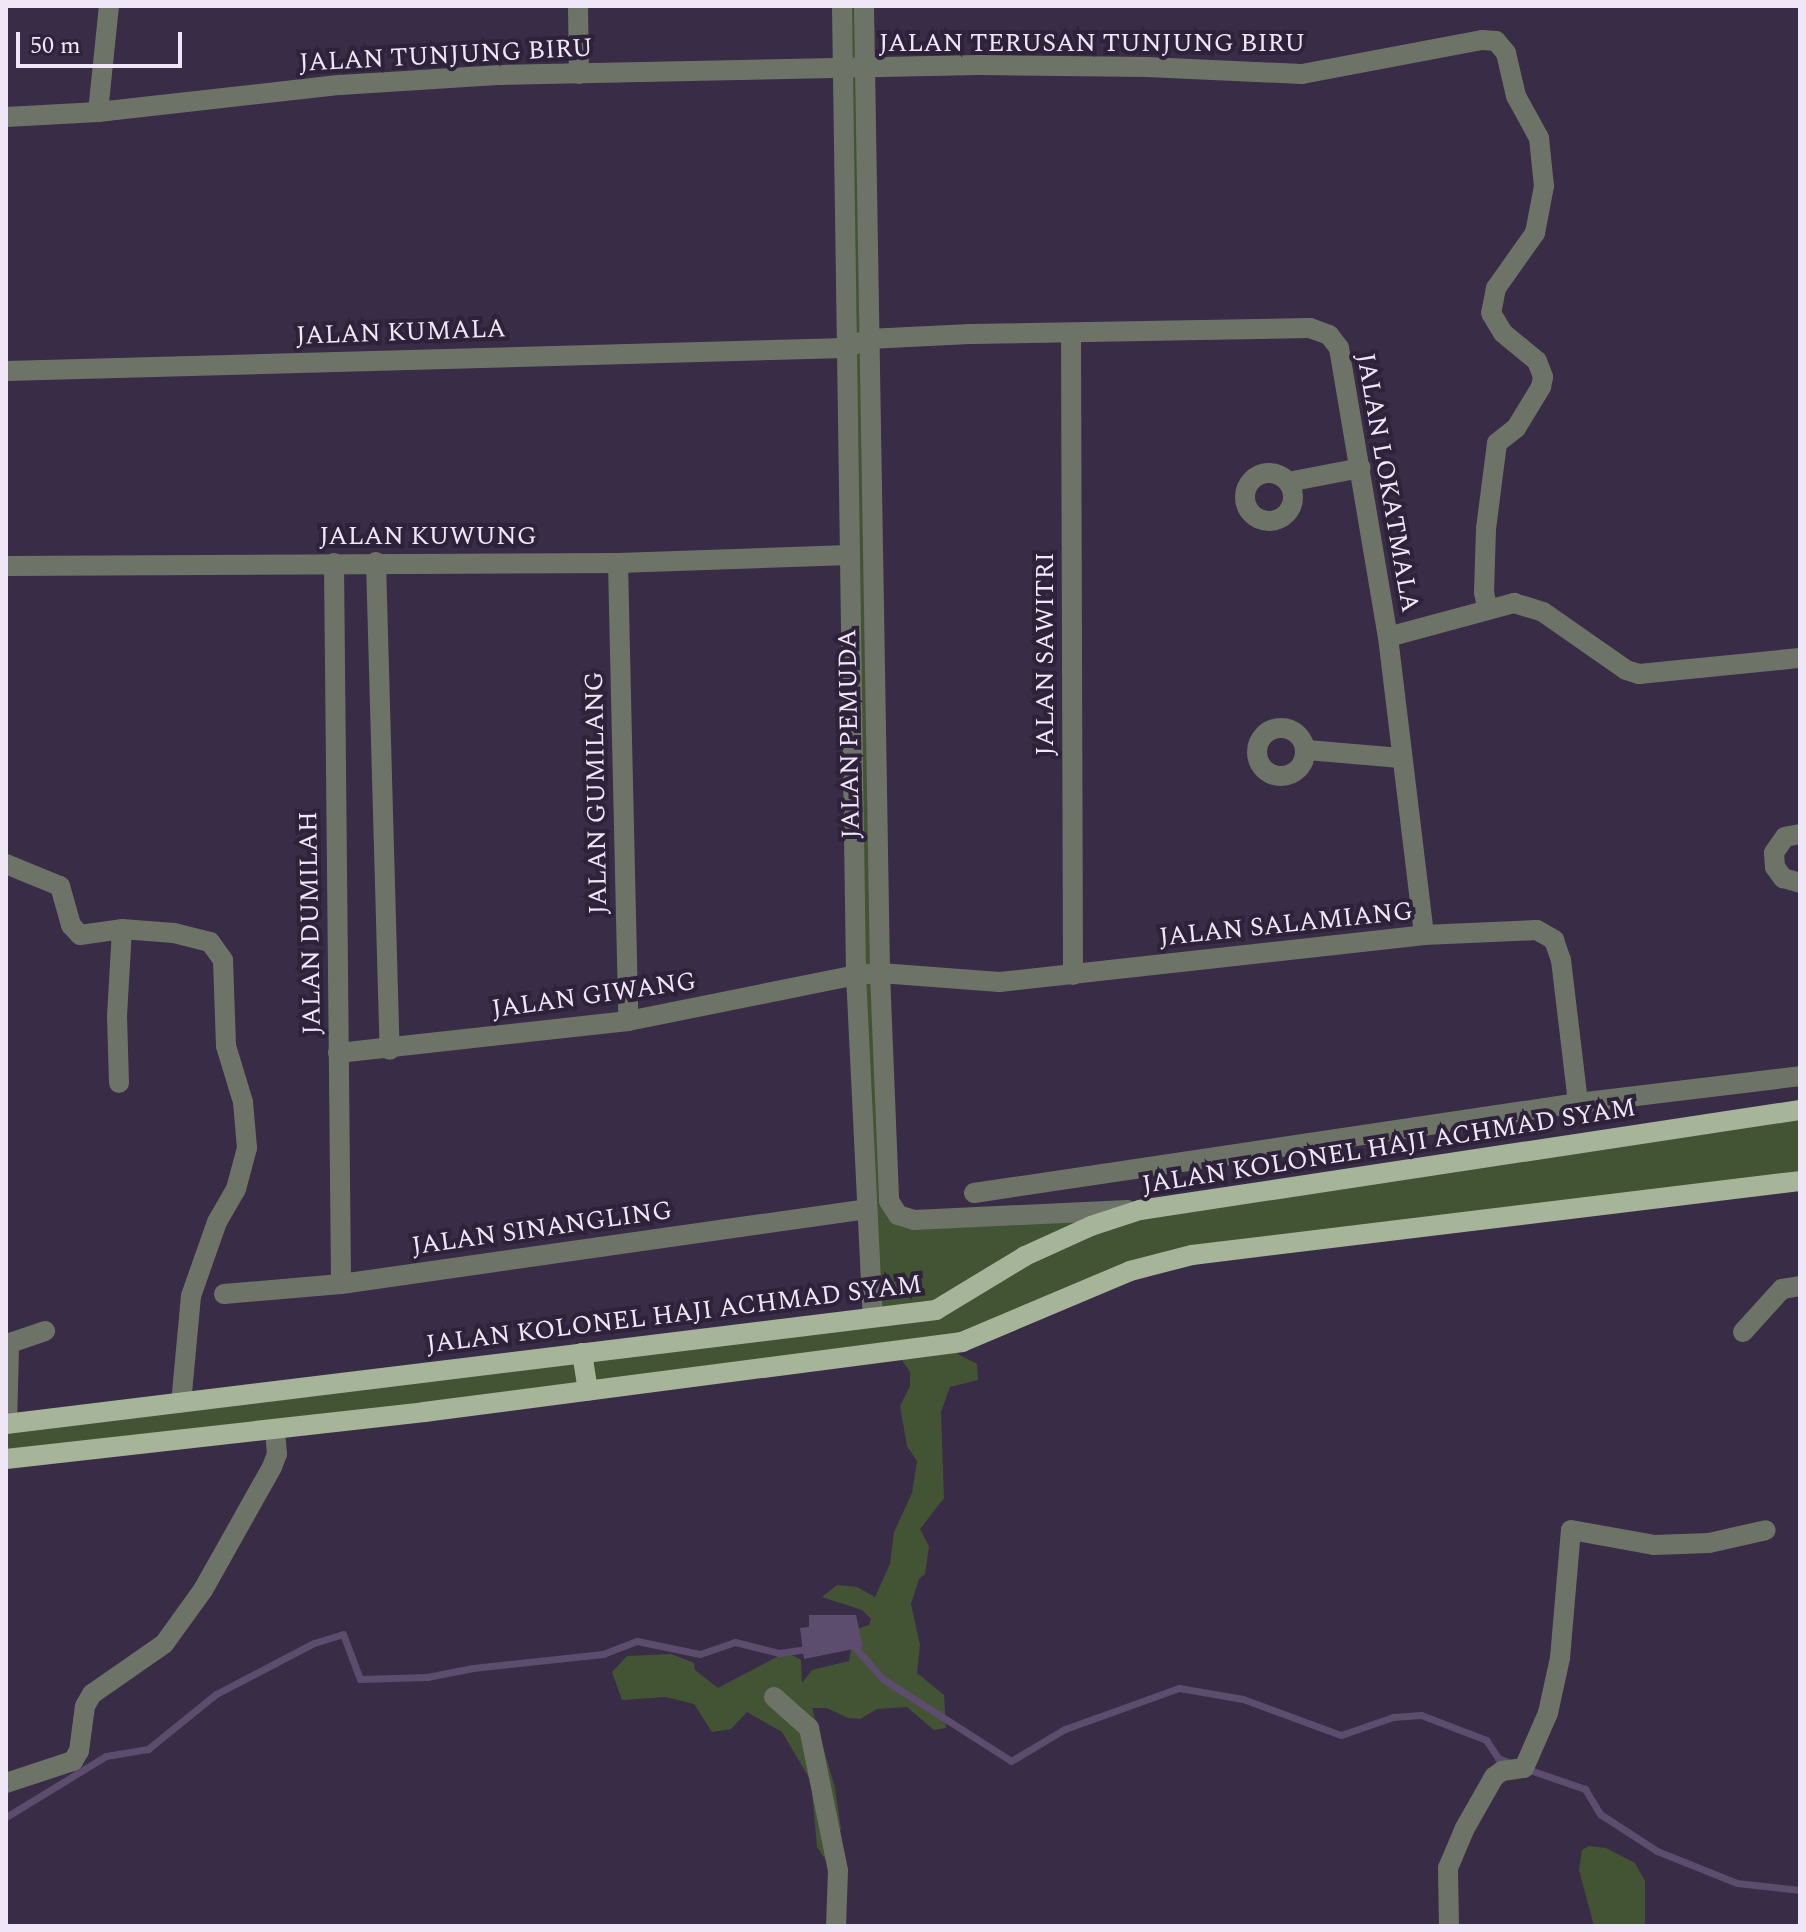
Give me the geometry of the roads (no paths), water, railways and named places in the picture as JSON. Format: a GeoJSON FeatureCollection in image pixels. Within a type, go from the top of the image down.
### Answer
{"type":"FeatureCollection","features":[{"type":"Feature","properties":{"kind":"main road","name":"JALAN KOLONEL HAJI ACHMAD SYAM"},"geometry":{"type":"LineString","coordinates":[[6,1424],[936,1310],[1025,1256],[1091,1226],[1140,1210],[1800,1110]]}},
{"type":"Feature","properties":{"kind":"main road"},"geometry":{"type":"LineString","coordinates":[[6,1459],[588,1391],[962,1342],[1102,1281],[1192,1255],[1800,1181]]}},
{"type":"Feature","properties":{"kind":"main road"},"geometry":{"type":"LineString","coordinates":[[582,1353],[588,1391]]}},
{"type":"Feature","properties":{"kind":"street"},"geometry":{"type":"LineString","coordinates":[[98,112],[109,6]]}},
{"type":"Feature","properties":{"kind":"street"},"geometry":{"type":"LineString","coordinates":[[578,6],[579,74]]}},
{"type":"Feature","properties":{"kind":"street","name":"JALAN PEMUDA"},"geometry":{"type":"LineString","coordinates":[[842,6],[856,975],[873,1317]]}},
{"type":"Feature","properties":{"kind":"street","name":"JALAN PEMUDA"},"geometry":{"type":"LineString","coordinates":[[864,6],[880,973],[889,1201],[898,1215],[914,1220],[1140,1210]]}},
{"type":"Feature","properties":{"kind":"street","name":"JALAN TERUSAN TUNJUNG BIRU"},"geometry":{"type":"LineString","coordinates":[[863,69],[1101,67],[1302,74],[1491,40],[1506,53],[1516,96],[1539,138],[1544,186],[1535,233],[1491,300],[1491,313],[1497,326],[1531,354],[1543,377],[1541,387],[1516,428],[1497,443],[1486,529],[1484,592],[1487,608]]}},
{"type":"Feature","properties":{"kind":"street","name":"JALAN TUNJUNG BIRU"},"geometry":{"type":"LineString","coordinates":[[6,117],[98,112],[340,85],[579,74],[863,69]]}},
{"type":"Feature","properties":{"kind":"street","name":"JALAN LOKATMALA"},"geometry":{"type":"LineString","coordinates":[[797,348],[846,348],[868,339],[1071,333],[1310,328],[1329,335],[1339,348],[1388,637],[1424,935]]}},
{"type":"Feature","properties":{"kind":"street","name":"JALAN SAWITRI"},"geometry":{"type":"LineString","coordinates":[[1071,333],[1073,975]]}},
{"type":"Feature","properties":{"kind":"street","name":"JALAN KUMALA"},"geometry":{"type":"LineString","coordinates":[[6,371],[797,348]]}},
{"type":"Feature","properties":{"kind":"street"},"geometry":{"type":"LineString","coordinates":[[1288,482],[1361,468]]}},
{"type":"Feature","properties":{"kind":"street","name":"JALAN KUWUNG"},"geometry":{"type":"LineString","coordinates":[[6,566],[618,563],[850,555]]}},
{"type":"Feature","properties":{"kind":"street"},"geometry":{"type":"LineString","coordinates":[[376,562],[390,1050]]}},
{"type":"Feature","properties":{"kind":"street","name":"JALAN DUMILAH"},"geometry":{"type":"LineString","coordinates":[[334,563],[341,1284]]}},
{"type":"Feature","properties":{"kind":"street","name":"JALAN GUMILANG"},"geometry":{"type":"LineString","coordinates":[[618,563],[628,1021]]}},
{"type":"Feature","properties":{"kind":"street"},"geometry":{"type":"LineString","coordinates":[[1388,637],[1514,603],[1543,612],[1626,670],[1639,674],[1800,658]]}},
{"type":"Feature","properties":{"kind":"street"},"geometry":{"type":"LineString","coordinates":[[1307,750],[1401,758]]}},
{"type":"Feature","properties":{"kind":"street"},"geometry":{"type":"LineString","coordinates":[[1800,834],[1785,837],[1774,853],[1775,867],[1783,878],[1800,883]]}},
{"type":"Feature","properties":{"kind":"street"},"geometry":{"type":"LineString","coordinates":[[6,864],[60,886],[71,925],[80,935],[122,929],[199,937],[219,949],[226,978],[226,1046],[247,1124],[247,1148],[236,1189],[217,1222],[191,1296],[181,1403]]}},
{"type":"Feature","properties":{"kind":"street"},"geometry":{"type":"LineString","coordinates":[[119,1083],[117,1016],[122,929]]}},
{"type":"Feature","properties":{"kind":"street","name":"JALAN SALAMIANG"},"geometry":{"type":"LineString","coordinates":[[856,975],[880,973],[1000,982],[1424,935],[1537,930],[1554,940],[1561,960],[1578,1103]]}},
{"type":"Feature","properties":{"kind":"street","name":"JALAN GIWANG"},"geometry":{"type":"LineString","coordinates":[[338,1053],[390,1050],[628,1021],[856,975]]}},
{"type":"Feature","properties":{"kind":"street"},"geometry":{"type":"LineString","coordinates":[[974,1193],[1578,1103],[1800,1076]]}},
{"type":"Feature","properties":{"kind":"street","name":"JALAN SINANGLING"},"geometry":{"type":"LineString","coordinates":[[224,1294],[341,1284],[867,1209]]}},
{"type":"Feature","properties":{"kind":"street"},"geometry":{"type":"LineString","coordinates":[[1743,1332],[1782,1289],[1800,1286]]}},
{"type":"Feature","properties":{"kind":"street"},"geometry":{"type":"LineString","coordinates":[[6,1424],[9,1346],[45,1331]]}},
{"type":"Feature","properties":{"kind":"street"},"geometry":{"type":"LineString","coordinates":[[6,1783],[73,1761],[79,1751],[85,1706],[92,1694],[164,1644],[203,1590],[272,1467],[277,1454],[275,1429]]}},
{"type":"Feature","properties":{"kind":"street"},"geometry":{"type":"LineString","coordinates":[[1449,1926],[1448,1868],[1465,1828],[1494,1777],[1502,1771],[1524,1768],[1540,1735],[1560,1658],[1571,1530],[1654,1545],[1709,1543],[1766,1530]]}},
{"type":"Feature","properties":{"kind":"street"},"geometry":{"type":"LineString","coordinates":[[774,1697],[809,1728],[838,1870],[836,1926]]}},
{"type":"Feature","properties":{"kind":"waterway"},"geometry":{"type":"LineString","coordinates":[[6,1817],[106,1756],[148,1749],[216,1694],[314,1643],[343,1634],[360,1679],[427,1677],[473,1668],[603,1654],[637,1641],[700,1654],[735,1642],[779,1653],[809,1649]]}},
{"type":"Feature","properties":{"kind":"waterway"},"geometry":{"type":"LineString","coordinates":[[852,1644],[883,1679],[1011,1761],[1065,1729],[1179,1688],[1243,1699],[1341,1735],[1393,1717],[1421,1715],[1486,1740],[1498,1758],[1513,1764]]}},
{"type":"Feature","properties":{"kind":"waterway"},"geometry":{"type":"LineString","coordinates":[[1524,1768],[1585,1789],[1600,1814],[1657,1851],[1737,1883],[1800,1890]]}}]}
